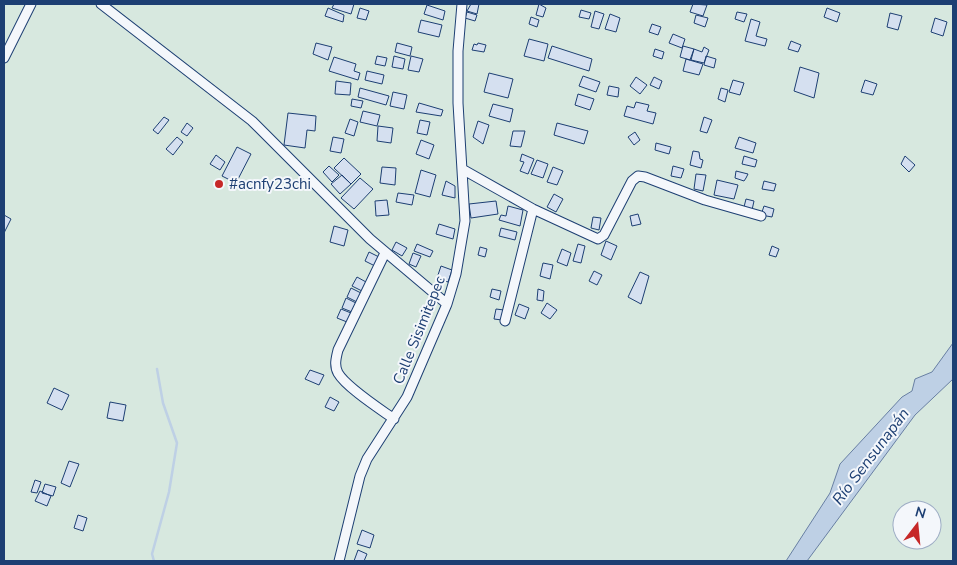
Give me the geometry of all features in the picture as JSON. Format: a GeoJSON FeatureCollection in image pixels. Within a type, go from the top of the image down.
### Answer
{"type":"FeatureCollection","features":[{"type":"Feature","properties":{"kind":"street"},"geometry":{"type":"LineString","coordinates":[[4,58],[31,4]]}},
{"type":"Feature","properties":{"kind":"street"},"geometry":{"type":"LineString","coordinates":[[101,4],[252,121],[385,253],[447,304]]}},
{"type":"Feature","properties":{"kind":"street","name":"Calle Sisimitepec"},"geometry":{"type":"LineString","coordinates":[[339,561],[360,476],[367,459],[394,419],[411,389],[447,304],[462,245],[465,221],[458,77],[462,4]]}},
{"type":"Feature","properties":{"kind":"street"},"geometry":{"type":"LineString","coordinates":[[462,169],[533,209],[598,240],[604,235],[632,181],[638,176],[646,177],[705,200],[761,216]]}},
{"type":"Feature","properties":{"kind":"street"},"geometry":{"type":"LineString","coordinates":[[505,321],[533,209]]}},
{"type":"Feature","properties":{"kind":"street"},"geometry":{"type":"LineString","coordinates":[[385,253],[338,350],[335,363],[338,373],[346,382],[394,419]]}},
{"type":"Feature","properties":{"kind":"shaded area"},"geometry":{"type":"Polygon","coordinates":[[[4,4],[953,4],[953,561],[4,561],[4,4]]]}},
{"type":"Feature","properties":{"kind":"water","name":"Río Sensunapán"},"geometry":{"type":"Polygon","coordinates":[[[953,343],[953,379],[915,415],[807,561],[786,561],[830,493],[840,464],[902,397],[912,391],[915,379],[932,372],[953,343]]]}},
{"type":"Feature","properties":{"kind":"building"},"geometry":{"type":"Polygon","coordinates":[[[334,4],[354,4],[351,14],[332,8],[334,4]]]}},
{"type":"Feature","properties":{"kind":"building"},"geometry":{"type":"Polygon","coordinates":[[[471,4],[479,4],[477,14],[467,11],[471,4]]]}},
{"type":"Feature","properties":{"kind":"building"},"geometry":{"type":"Polygon","coordinates":[[[539,4],[546,8],[543,17],[536,15],[539,4]]]}},
{"type":"Feature","properties":{"kind":"building"},"geometry":{"type":"Polygon","coordinates":[[[693,4],[707,5],[703,16],[690,12],[693,4]]]}},
{"type":"Feature","properties":{"kind":"building"},"geometry":{"type":"Polygon","coordinates":[[[427,5],[445,11],[443,20],[424,14],[427,5]]]}},
{"type":"Feature","properties":{"kind":"building"},"geometry":{"type":"Polygon","coordinates":[[[328,8],[344,15],[343,22],[325,16],[328,8]]]}},
{"type":"Feature","properties":{"kind":"building"},"geometry":{"type":"Polygon","coordinates":[[[360,8],[369,11],[366,20],[357,18],[360,8]]]}},
{"type":"Feature","properties":{"kind":"building"},"geometry":{"type":"Polygon","coordinates":[[[827,8],[840,13],[837,22],[824,17],[827,8]]]}},
{"type":"Feature","properties":{"kind":"building"},"geometry":{"type":"Polygon","coordinates":[[[581,10],[591,13],[589,19],[579,17],[581,10]]]}},
{"type":"Feature","properties":{"kind":"building"},"geometry":{"type":"Polygon","coordinates":[[[595,11],[604,14],[599,29],[591,27],[595,11]]]}},
{"type":"Feature","properties":{"kind":"building"},"geometry":{"type":"Polygon","coordinates":[[[467,12],[477,15],[475,21],[465,18],[467,12]]]}},
{"type":"Feature","properties":{"kind":"building"},"geometry":{"type":"Polygon","coordinates":[[[737,12],[747,14],[744,22],[735,19],[737,12]]]}},
{"type":"Feature","properties":{"kind":"building"},"geometry":{"type":"Polygon","coordinates":[[[890,13],[902,16],[898,30],[887,27],[890,13]]]}},
{"type":"Feature","properties":{"kind":"building"},"geometry":{"type":"Polygon","coordinates":[[[610,14],[620,18],[616,32],[605,29],[610,14]]]}},
{"type":"Feature","properties":{"kind":"building"},"geometry":{"type":"Polygon","coordinates":[[[696,15],[708,18],[705,27],[694,23],[696,15]]]}},
{"type":"Feature","properties":{"kind":"building"},"geometry":{"type":"Polygon","coordinates":[[[531,17],[539,20],[537,27],[529,24],[531,17]]]}},
{"type":"Feature","properties":{"kind":"building"},"geometry":{"type":"Polygon","coordinates":[[[935,18],[947,22],[943,36],[931,32],[935,18]]]}},
{"type":"Feature","properties":{"kind":"building"},"geometry":{"type":"Polygon","coordinates":[[[751,19],[760,22],[756,36],[767,39],[765,46],[745,41],[751,19]]]}},
{"type":"Feature","properties":{"kind":"building"},"geometry":{"type":"Polygon","coordinates":[[[421,20],[442,25],[439,37],[418,32],[421,20]]]}},
{"type":"Feature","properties":{"kind":"building"},"geometry":{"type":"Polygon","coordinates":[[[652,24],[661,27],[658,35],[649,32],[652,24]]]}},
{"type":"Feature","properties":{"kind":"building"},"geometry":{"type":"Polygon","coordinates":[[[673,34],[685,39],[682,48],[669,43],[673,34]]]}},
{"type":"Feature","properties":{"kind":"building"},"geometry":{"type":"Polygon","coordinates":[[[529,39],[548,44],[544,61],[524,56],[529,39]]]}},
{"type":"Feature","properties":{"kind":"building"},"geometry":{"type":"Polygon","coordinates":[[[791,41],[801,45],[798,52],[788,49],[791,41]]]}},
{"type":"Feature","properties":{"kind":"building"},"geometry":{"type":"Polygon","coordinates":[[[316,43],[332,47],[328,60],[313,54],[316,43]]]}},
{"type":"Feature","properties":{"kind":"building"},"geometry":{"type":"Polygon","coordinates":[[[397,43],[412,47],[410,56],[395,52],[397,43]]]}},
{"type":"Feature","properties":{"kind":"building"},"geometry":{"type":"Polygon","coordinates":[[[478,43],[486,45],[484,52],[472,50],[474,44],[477,45],[478,43]]]}},
{"type":"Feature","properties":{"kind":"building"},"geometry":{"type":"Polygon","coordinates":[[[552,46],[592,59],[589,71],[548,58],[552,46]]]}},
{"type":"Feature","properties":{"kind":"building"},"geometry":{"type":"Polygon","coordinates":[[[683,46],[694,49],[690,60],[680,57],[683,46]]]}},
{"type":"Feature","properties":{"kind":"building"},"geometry":{"type":"Polygon","coordinates":[[[704,47],[709,50],[704,63],[691,60],[694,49],[702,52],[704,47]]]}},
{"type":"Feature","properties":{"kind":"building"},"geometry":{"type":"Polygon","coordinates":[[[655,49],[664,52],[662,59],[653,56],[655,49]]]}},
{"type":"Feature","properties":{"kind":"building"},"geometry":{"type":"Polygon","coordinates":[[[377,56],[387,58],[385,66],[375,64],[377,56]]]}},
{"type":"Feature","properties":{"kind":"building"},"geometry":{"type":"Polygon","coordinates":[[[394,56],[405,59],[403,69],[392,67],[394,56]]]}},
{"type":"Feature","properties":{"kind":"building"},"geometry":{"type":"Polygon","coordinates":[[[411,56],[423,59],[419,72],[408,70],[411,56]]]}},
{"type":"Feature","properties":{"kind":"building"},"geometry":{"type":"Polygon","coordinates":[[[706,56],[716,59],[714,68],[704,65],[706,56]]]}},
{"type":"Feature","properties":{"kind":"building"},"geometry":{"type":"Polygon","coordinates":[[[334,57],[356,64],[354,71],[360,73],[358,80],[329,71],[334,57]]]}},
{"type":"Feature","properties":{"kind":"building"},"geometry":{"type":"Polygon","coordinates":[[[686,59],[703,64],[699,75],[683,71],[686,59]]]}},
{"type":"Feature","properties":{"kind":"building"},"geometry":{"type":"Polygon","coordinates":[[[800,67],[819,73],[814,98],[794,91],[800,67]]]}},
{"type":"Feature","properties":{"kind":"building"},"geometry":{"type":"Polygon","coordinates":[[[367,71],[384,75],[382,84],[365,80],[367,71]]]}},
{"type":"Feature","properties":{"kind":"building"},"geometry":{"type":"Polygon","coordinates":[[[489,73],[513,79],[508,98],[484,92],[489,73]]]}},
{"type":"Feature","properties":{"kind":"building"},"geometry":{"type":"Polygon","coordinates":[[[583,76],[600,82],[596,92],[579,86],[583,76]]]}},
{"type":"Feature","properties":{"kind":"building"},"geometry":{"type":"Polygon","coordinates":[[[636,77],[647,85],[640,94],[630,86],[636,77]]]}},
{"type":"Feature","properties":{"kind":"building"},"geometry":{"type":"Polygon","coordinates":[[[654,77],[662,81],[659,89],[650,85],[654,77]]]}},
{"type":"Feature","properties":{"kind":"building"},"geometry":{"type":"Polygon","coordinates":[[[733,80],[744,83],[740,95],[729,92],[733,80]]]}},
{"type":"Feature","properties":{"kind":"building"},"geometry":{"type":"Polygon","coordinates":[[[865,80],[877,84],[873,95],[861,92],[865,80]]]}},
{"type":"Feature","properties":{"kind":"building"},"geometry":{"type":"Polygon","coordinates":[[[336,81],[351,83],[350,95],[335,94],[336,81]]]}},
{"type":"Feature","properties":{"kind":"building"},"geometry":{"type":"Polygon","coordinates":[[[609,86],[619,88],[618,97],[607,95],[609,86]]]}},
{"type":"Feature","properties":{"kind":"building"},"geometry":{"type":"Polygon","coordinates":[[[360,88],[389,96],[386,105],[358,97],[360,88]]]}},
{"type":"Feature","properties":{"kind":"building"},"geometry":{"type":"Polygon","coordinates":[[[721,88],[728,90],[725,102],[718,99],[721,88]]]}},
{"type":"Feature","properties":{"kind":"building"},"geometry":{"type":"Polygon","coordinates":[[[393,92],[407,95],[404,109],[390,106],[393,92]]]}},
{"type":"Feature","properties":{"kind":"building"},"geometry":{"type":"Polygon","coordinates":[[[578,94],[594,99],[590,110],[575,105],[578,94]]]}},
{"type":"Feature","properties":{"kind":"building"},"geometry":{"type":"Polygon","coordinates":[[[352,99],[363,101],[361,108],[351,106],[352,99]]]}},
{"type":"Feature","properties":{"kind":"building"},"geometry":{"type":"Polygon","coordinates":[[[636,102],[649,105],[647,111],[656,113],[653,124],[624,116],[627,106],[634,108],[636,102]]]}},
{"type":"Feature","properties":{"kind":"building"},"geometry":{"type":"Polygon","coordinates":[[[419,103],[443,110],[441,116],[416,112],[419,103]]]}},
{"type":"Feature","properties":{"kind":"building"},"geometry":{"type":"Polygon","coordinates":[[[493,104],[513,109],[510,122],[489,116],[493,104]]]}},
{"type":"Feature","properties":{"kind":"building"},"geometry":{"type":"Polygon","coordinates":[[[363,111],[380,115],[377,126],[360,122],[363,111]]]}},
{"type":"Feature","properties":{"kind":"building"},"geometry":{"type":"Polygon","coordinates":[[[288,113],[316,116],[315,131],[307,130],[305,148],[284,145],[288,113]]]}},
{"type":"Feature","properties":{"kind":"building"},"geometry":{"type":"Polygon","coordinates":[[[164,117],[169,120],[158,134],[153,130],[164,117]]]}},
{"type":"Feature","properties":{"kind":"building"},"geometry":{"type":"Polygon","coordinates":[[[704,117],[712,120],[707,133],[700,131],[704,117]]]}},
{"type":"Feature","properties":{"kind":"building"},"geometry":{"type":"Polygon","coordinates":[[[350,119],[358,122],[354,136],[345,133],[350,119]]]}},
{"type":"Feature","properties":{"kind":"building"},"geometry":{"type":"Polygon","coordinates":[[[420,120],[430,122],[427,135],[417,133],[420,120]]]}},
{"type":"Feature","properties":{"kind":"building"},"geometry":{"type":"Polygon","coordinates":[[[478,121],[489,125],[483,144],[473,137],[478,121]]]}},
{"type":"Feature","properties":{"kind":"building"},"geometry":{"type":"Polygon","coordinates":[[[187,123],[193,128],[187,136],[181,132],[187,123]]]}},
{"type":"Feature","properties":{"kind":"building"},"geometry":{"type":"Polygon","coordinates":[[[557,123],[588,131],[584,144],[554,135],[557,123]]]}},
{"type":"Feature","properties":{"kind":"building"},"geometry":{"type":"Polygon","coordinates":[[[378,126],[393,128],[391,143],[377,141],[378,126]]]}},
{"type":"Feature","properties":{"kind":"building"},"geometry":{"type":"Polygon","coordinates":[[[513,131],[525,131],[521,147],[510,146],[513,131]]]}},
{"type":"Feature","properties":{"kind":"building"},"geometry":{"type":"Polygon","coordinates":[[[635,132],[640,140],[634,145],[628,137],[635,132]]]}},
{"type":"Feature","properties":{"kind":"building"},"geometry":{"type":"Polygon","coordinates":[[[177,137],[183,142],[173,155],[166,149],[177,137]]]}},
{"type":"Feature","properties":{"kind":"building"},"geometry":{"type":"Polygon","coordinates":[[[333,137],[344,139],[341,153],[330,151],[333,137]]]}},
{"type":"Feature","properties":{"kind":"building"},"geometry":{"type":"Polygon","coordinates":[[[739,137],[756,143],[753,153],[735,148],[739,137]]]}},
{"type":"Feature","properties":{"kind":"building"},"geometry":{"type":"Polygon","coordinates":[[[421,140],[434,145],[429,159],[416,154],[421,140]]]}},
{"type":"Feature","properties":{"kind":"building"},"geometry":{"type":"Polygon","coordinates":[[[656,143],[671,147],[669,154],[655,150],[656,143]]]}},
{"type":"Feature","properties":{"kind":"building"},"geometry":{"type":"Polygon","coordinates":[[[237,147],[251,154],[236,183],[222,176],[237,147]]]}},
{"type":"Feature","properties":{"kind":"building"},"geometry":{"type":"Polygon","coordinates":[[[693,151],[699,152],[700,159],[703,160],[701,168],[690,165],[693,151]]]}},
{"type":"Feature","properties":{"kind":"building"},"geometry":{"type":"Polygon","coordinates":[[[522,154],[534,159],[528,174],[520,171],[524,162],[520,161],[522,154]]]}},
{"type":"Feature","properties":{"kind":"building"},"geometry":{"type":"Polygon","coordinates":[[[216,155],[225,162],[220,170],[210,164],[216,155]]]}},
{"type":"Feature","properties":{"kind":"building"},"geometry":{"type":"Polygon","coordinates":[[[744,156],[757,160],[755,167],[742,164],[744,156]]]}},
{"type":"Feature","properties":{"kind":"building"},"geometry":{"type":"Polygon","coordinates":[[[905,156],[915,165],[909,172],[901,164],[905,156]]]}},
{"type":"Feature","properties":{"kind":"building"},"geometry":{"type":"Polygon","coordinates":[[[344,158],[361,174],[351,184],[334,168],[344,158]]]}},
{"type":"Feature","properties":{"kind":"building"},"geometry":{"type":"Polygon","coordinates":[[[537,160],[548,164],[543,178],[531,174],[537,160]]]}},
{"type":"Feature","properties":{"kind":"building"},"geometry":{"type":"Polygon","coordinates":[[[329,166],[339,175],[332,182],[323,172],[329,166]]]}},
{"type":"Feature","properties":{"kind":"building"},"geometry":{"type":"Polygon","coordinates":[[[673,166],[684,169],[681,178],[671,176],[673,166]]]}},
{"type":"Feature","properties":{"kind":"building"},"geometry":{"type":"Polygon","coordinates":[[[382,167],[396,168],[395,185],[380,183],[382,167]]]}},
{"type":"Feature","properties":{"kind":"building"},"geometry":{"type":"Polygon","coordinates":[[[553,167],[563,171],[557,185],[547,182],[553,167]]]}},
{"type":"Feature","properties":{"kind":"building"},"geometry":{"type":"Polygon","coordinates":[[[421,170],[436,175],[430,197],[415,193],[421,170]]]}},
{"type":"Feature","properties":{"kind":"building"},"geometry":{"type":"Polygon","coordinates":[[[736,171],[748,174],[744,181],[735,178],[736,171]]]}},
{"type":"Feature","properties":{"kind":"building"},"geometry":{"type":"Polygon","coordinates":[[[696,174],[706,175],[703,191],[694,189],[696,174]]]}},
{"type":"Feature","properties":{"kind":"building"},"geometry":{"type":"Polygon","coordinates":[[[342,175],[351,184],[340,194],[331,184],[342,175]]]}},
{"type":"Feature","properties":{"kind":"building"},"geometry":{"type":"Polygon","coordinates":[[[360,178],[373,189],[354,209],[341,198],[360,178]]]}},
{"type":"Feature","properties":{"kind":"building"},"geometry":{"type":"Polygon","coordinates":[[[717,180],[738,185],[734,199],[714,195],[717,180]]]}},
{"type":"Feature","properties":{"kind":"building"},"geometry":{"type":"Polygon","coordinates":[[[446,181],[455,186],[455,198],[442,195],[446,181]]]}},
{"type":"Feature","properties":{"kind":"building"},"geometry":{"type":"Polygon","coordinates":[[[764,181],[776,184],[774,191],[762,189],[764,181]]]}},
{"type":"Feature","properties":{"kind":"building"},"geometry":{"type":"Polygon","coordinates":[[[398,193],[414,195],[412,205],[396,202],[398,193]]]}},
{"type":"Feature","properties":{"kind":"building"},"geometry":{"type":"Polygon","coordinates":[[[554,194],[563,199],[556,212],[547,207],[554,194]]]}},
{"type":"Feature","properties":{"kind":"building"},"geometry":{"type":"Polygon","coordinates":[[[746,199],[754,201],[752,210],[744,207],[746,199]]]}},
{"type":"Feature","properties":{"kind":"building"},"geometry":{"type":"Polygon","coordinates":[[[387,200],[389,215],[376,216],[375,201],[387,200]]]}},
{"type":"Feature","properties":{"kind":"building"},"geometry":{"type":"Polygon","coordinates":[[[496,201],[498,214],[471,218],[469,204],[496,201]]]}},
{"type":"Feature","properties":{"kind":"building"},"geometry":{"type":"Polygon","coordinates":[[[508,206],[523,210],[520,226],[499,220],[501,215],[506,216],[508,206]]]}},
{"type":"Feature","properties":{"kind":"building"},"geometry":{"type":"Polygon","coordinates":[[[764,206],[774,209],[772,217],[761,215],[764,206]]]}},
{"type":"Feature","properties":{"kind":"building"},"geometry":{"type":"Polygon","coordinates":[[[638,214],[641,224],[632,226],[630,216],[638,214]]]}},
{"type":"Feature","properties":{"kind":"building"},"geometry":{"type":"Polygon","coordinates":[[[4,215],[11,219],[4,233],[4,215]]]}},
{"type":"Feature","properties":{"kind":"building"},"geometry":{"type":"Polygon","coordinates":[[[593,217],[601,218],[599,230],[591,228],[593,217]]]}},
{"type":"Feature","properties":{"kind":"building"},"geometry":{"type":"Polygon","coordinates":[[[439,224],[455,229],[453,239],[436,234],[439,224]]]}},
{"type":"Feature","properties":{"kind":"building"},"geometry":{"type":"Polygon","coordinates":[[[334,226],[348,230],[344,246],[330,242],[334,226]]]}},
{"type":"Feature","properties":{"kind":"building"},"geometry":{"type":"Polygon","coordinates":[[[501,228],[517,232],[515,240],[499,236],[501,228]]]}},
{"type":"Feature","properties":{"kind":"building"},"geometry":{"type":"Polygon","coordinates":[[[606,241],[617,246],[611,260],[601,255],[606,241]]]}},
{"type":"Feature","properties":{"kind":"building"},"geometry":{"type":"Polygon","coordinates":[[[396,242],[407,248],[402,256],[392,250],[396,242]]]}},
{"type":"Feature","properties":{"kind":"building"},"geometry":{"type":"Polygon","coordinates":[[[417,244],[433,251],[430,257],[414,251],[417,244]]]}},
{"type":"Feature","properties":{"kind":"building"},"geometry":{"type":"Polygon","coordinates":[[[578,244],[585,246],[581,263],[573,261],[578,244]]]}},
{"type":"Feature","properties":{"kind":"building"},"geometry":{"type":"Polygon","coordinates":[[[772,246],[779,249],[776,257],[769,255],[772,246]]]}},
{"type":"Feature","properties":{"kind":"building"},"geometry":{"type":"Polygon","coordinates":[[[480,247],[487,249],[485,257],[478,255],[480,247]]]}},
{"type":"Feature","properties":{"kind":"building"},"geometry":{"type":"Polygon","coordinates":[[[562,249],[571,253],[567,266],[557,262],[562,249]]]}},
{"type":"Feature","properties":{"kind":"building"},"geometry":{"type":"Polygon","coordinates":[[[369,252],[379,257],[375,266],[365,261],[369,252]]]}},
{"type":"Feature","properties":{"kind":"building"},"geometry":{"type":"Polygon","coordinates":[[[413,253],[421,256],[416,267],[409,264],[413,253]]]}},
{"type":"Feature","properties":{"kind":"building"},"geometry":{"type":"Polygon","coordinates":[[[543,263],[553,265],[550,279],[540,276],[543,263]]]}},
{"type":"Feature","properties":{"kind":"building"},"geometry":{"type":"Polygon","coordinates":[[[441,266],[452,270],[448,282],[437,278],[441,266]]]}},
{"type":"Feature","properties":{"kind":"building"},"geometry":{"type":"Polygon","coordinates":[[[594,271],[602,275],[597,285],[589,281],[594,271]]]}},
{"type":"Feature","properties":{"kind":"building"},"geometry":{"type":"Polygon","coordinates":[[[640,272],[649,276],[641,304],[628,297],[640,272]]]}},
{"type":"Feature","properties":{"kind":"building"},"geometry":{"type":"Polygon","coordinates":[[[357,277],[366,282],[362,291],[352,286],[357,277]]]}},
{"type":"Feature","properties":{"kind":"building"},"geometry":{"type":"Polygon","coordinates":[[[351,288],[361,293],[357,302],[347,297],[351,288]]]}},
{"type":"Feature","properties":{"kind":"building"},"geometry":{"type":"Polygon","coordinates":[[[492,289],[501,291],[499,300],[490,297],[492,289]]]}},
{"type":"Feature","properties":{"kind":"building"},"geometry":{"type":"Polygon","coordinates":[[[538,289],[544,291],[543,301],[537,300],[538,289]]]}},
{"type":"Feature","properties":{"kind":"building"},"geometry":{"type":"Polygon","coordinates":[[[346,298],[356,303],[352,312],[342,308],[346,298]]]}},
{"type":"Feature","properties":{"kind":"building"},"geometry":{"type":"Polygon","coordinates":[[[547,303],[557,310],[550,319],[541,313],[547,303]]]}},
{"type":"Feature","properties":{"kind":"building"},"geometry":{"type":"Polygon","coordinates":[[[519,304],[529,308],[525,319],[515,315],[519,304]]]}},
{"type":"Feature","properties":{"kind":"building"},"geometry":{"type":"Polygon","coordinates":[[[341,309],[351,313],[347,322],[337,318],[341,309]]]}},
{"type":"Feature","properties":{"kind":"building"},"geometry":{"type":"Polygon","coordinates":[[[496,309],[504,310],[502,320],[494,319],[496,309]]]}},
{"type":"Feature","properties":{"kind":"building"},"geometry":{"type":"Polygon","coordinates":[[[310,370],[324,375],[319,385],[305,379],[310,370]]]}},
{"type":"Feature","properties":{"kind":"building"},"geometry":{"type":"Polygon","coordinates":[[[54,388],[69,395],[62,410],[47,403],[54,388]]]}},
{"type":"Feature","properties":{"kind":"building"},"geometry":{"type":"Polygon","coordinates":[[[330,397],[339,402],[334,411],[325,407],[330,397]]]}},
{"type":"Feature","properties":{"kind":"building"},"geometry":{"type":"Polygon","coordinates":[[[110,402],[126,405],[123,421],[107,418],[110,402]]]}},
{"type":"Feature","properties":{"kind":"building"},"geometry":{"type":"Polygon","coordinates":[[[69,461],[79,464],[70,487],[61,483],[69,461]]]}},
{"type":"Feature","properties":{"kind":"building"},"geometry":{"type":"Polygon","coordinates":[[[35,480],[41,482],[37,493],[31,492],[35,480]]]}},
{"type":"Feature","properties":{"kind":"building"},"geometry":{"type":"Polygon","coordinates":[[[45,484],[56,487],[53,496],[42,493],[45,484]]]}},
{"type":"Feature","properties":{"kind":"building"},"geometry":{"type":"Polygon","coordinates":[[[40,491],[51,496],[47,506],[35,501],[40,491]]]}},
{"type":"Feature","properties":{"kind":"building"},"geometry":{"type":"Polygon","coordinates":[[[78,515],[87,518],[83,531],[74,528],[78,515]]]}},
{"type":"Feature","properties":{"kind":"building"},"geometry":{"type":"Polygon","coordinates":[[[362,530],[374,535],[370,548],[357,544],[362,530]]]}},
{"type":"Feature","properties":{"kind":"building"},"geometry":{"type":"Polygon","coordinates":[[[358,550],[367,554],[364,561],[354,561],[358,550]]]}},
{"type":"Feature","properties":{"kind":"waterway"},"geometry":{"type":"LineString","coordinates":[[154,561],[152,554],[169,492],[177,443],[163,403],[157,369]]}},
{"type":"Feature","properties":{"kind":"place","name":"#acnfy23chi"},"geometry":{"type":"Point","coordinates":[219,184]}}]}
